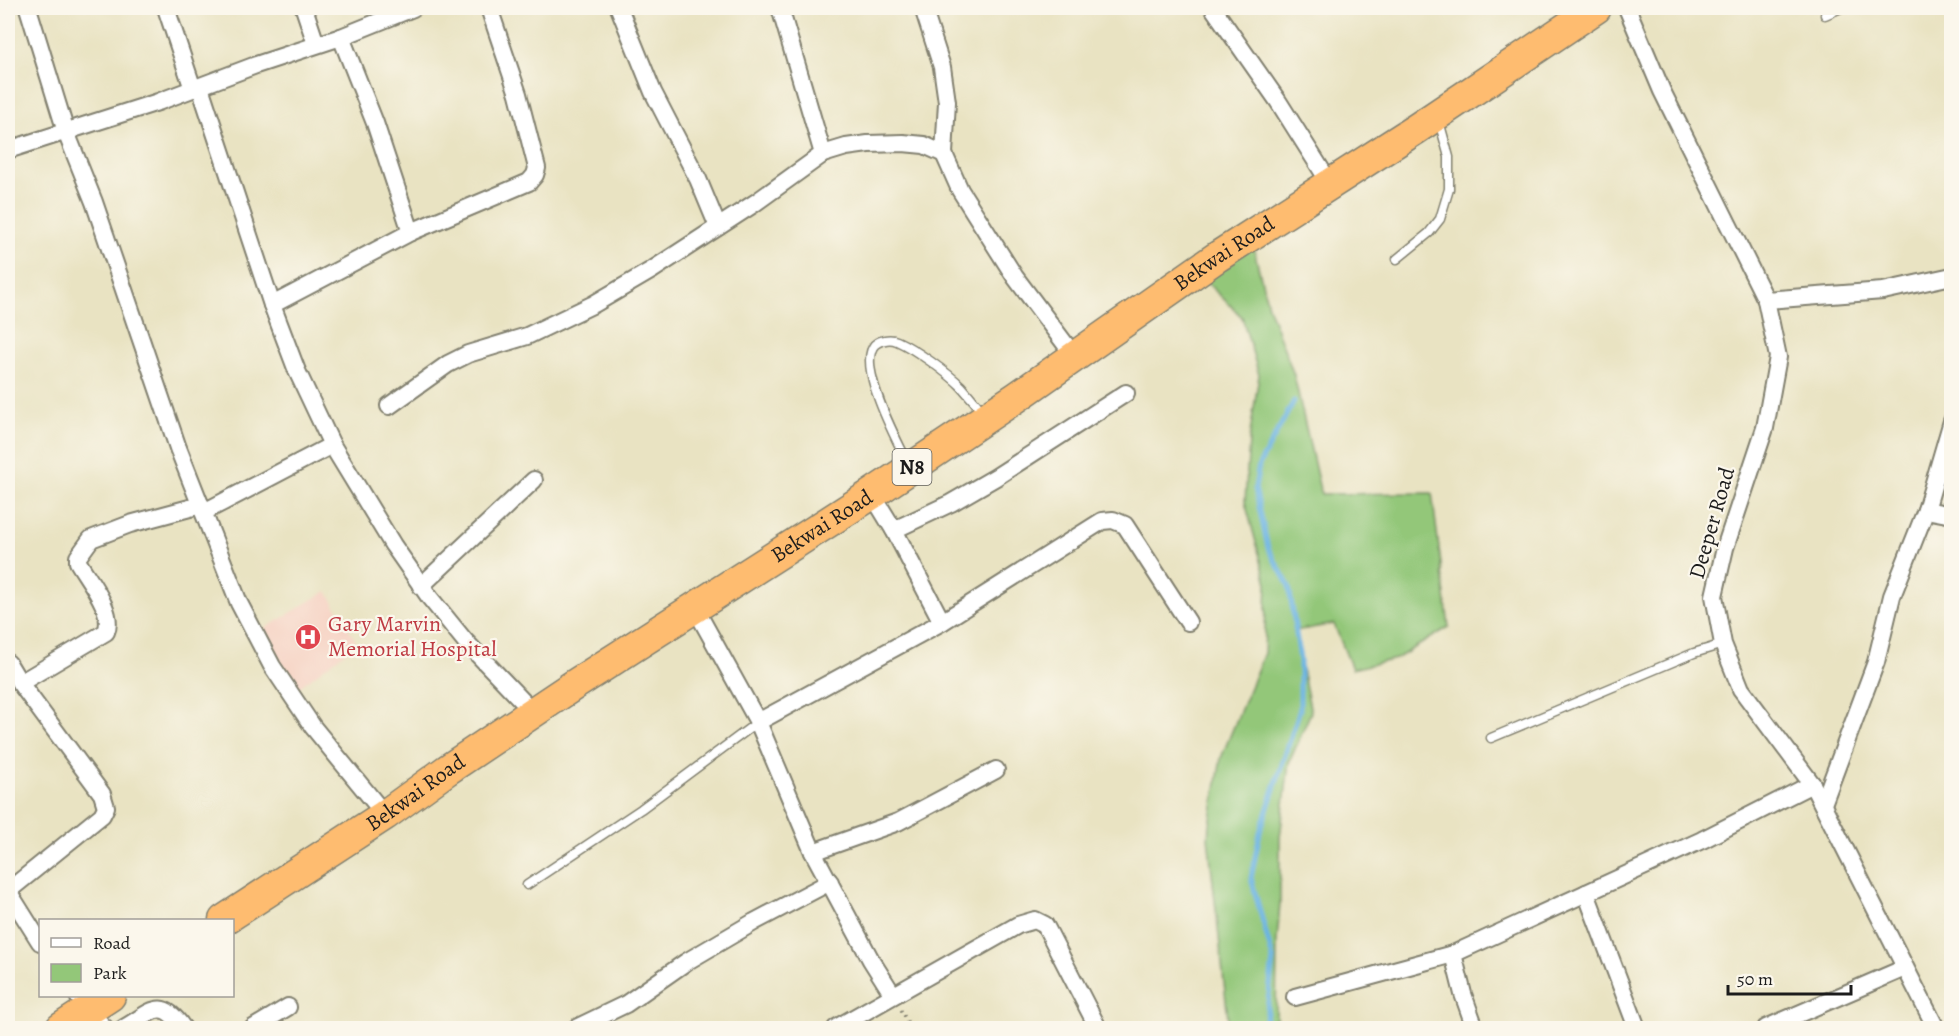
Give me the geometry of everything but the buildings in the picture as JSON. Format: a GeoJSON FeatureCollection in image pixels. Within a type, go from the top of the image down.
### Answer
{"type":"FeatureCollection","features":[{"type":"Feature","properties":{"kind":"highway","name":"Bekwai Road"},"geometry":{"type":"LineString","coordinates":[[227,919],[385,815],[447,770],[574,685],[872,494],[1075,357],[1217,257],[1331,185],[1596,8]]}},
{"type":"Feature","properties":{"kind":"highway"},"geometry":{"type":"LineString","coordinates":[[61,1029],[95,1008]]}},
{"type":"Feature","properties":{"kind":"street"},"geometry":{"type":"LineString","coordinates":[[28,8],[66,132],[94,202],[178,448],[239,603],[272,666],[313,727],[385,815]]}},
{"type":"Feature","properties":{"kind":"street"},"geometry":{"type":"LineString","coordinates":[[166,8],[297,371],[332,445],[387,537],[421,586],[465,641],[534,713]]}},
{"type":"Feature","properties":{"kind":"street"},"geometry":{"type":"LineString","coordinates":[[304,8],[316,44]]}},
{"type":"Feature","properties":{"kind":"street"},"geometry":{"type":"LineString","coordinates":[[8,150],[196,88],[341,37],[413,8]]}},
{"type":"Feature","properties":{"kind":"street"},"geometry":{"type":"LineString","coordinates":[[272,305],[411,232],[528,182],[535,175],[537,168],[518,94],[489,8]]}},
{"type":"Feature","properties":{"kind":"street"},"geometry":{"type":"LineString","coordinates":[[619,8],[653,92],[698,179],[718,227]]}},
{"type":"Feature","properties":{"kind":"street"},"geometry":{"type":"LineString","coordinates":[[780,8],[823,154]]}},
{"type":"Feature","properties":{"kind":"street"},"geometry":{"type":"LineString","coordinates":[[923,8],[942,67],[947,102],[944,154],[960,190],[1015,277],[1075,357]]}},
{"type":"Feature","properties":{"kind":"street"},"geometry":{"type":"LineString","coordinates":[[1213,8],[1278,102],[1331,185]]}},
{"type":"Feature","properties":{"kind":"street","name":"Deeper Road"},"geometry":{"type":"LineString","coordinates":[[1627,8],[1662,91],[1766,300],[1778,357],[1765,428],[1725,548],[1714,596],[1723,644],[1741,689],[1812,784],[1936,1029]]}},
{"type":"Feature","properties":{"kind":"street"},"geometry":{"type":"LineString","coordinates":[[341,37],[375,123],[411,232]]}},
{"type":"Feature","properties":{"kind":"street"},"geometry":{"type":"LineString","coordinates":[[389,406],[448,364],[468,354],[527,336],[594,304],[718,227],[823,154],[846,147],[903,143],[924,145],[944,154]]}},
{"type":"Feature","properties":{"kind":"street"},"geometry":{"type":"LineString","coordinates":[[1766,300],[1883,291],[1952,276]]}},
{"type":"Feature","properties":{"kind":"street"},"geometry":{"type":"LineString","coordinates":[[894,530],[951,503],[996,477],[1126,393]]}},
{"type":"Feature","properties":{"kind":"street"},"geometry":{"type":"LineString","coordinates":[[1823,804],[1875,662],[1892,596],[1926,510],[1952,422]]}},
{"type":"Feature","properties":{"kind":"street"},"geometry":{"type":"LineString","coordinates":[[20,683],[106,632],[110,624],[107,611],[78,562],[78,557],[91,539],[130,524],[202,508],[332,445]]}},
{"type":"Feature","properties":{"kind":"street"},"geometry":{"type":"LineString","coordinates":[[421,586],[534,480]]}},
{"type":"Feature","properties":{"kind":"street"},"geometry":{"type":"LineString","coordinates":[[872,494],[894,530],[942,622]]}},
{"type":"Feature","properties":{"kind":"street"},"geometry":{"type":"LineString","coordinates":[[1926,510],[1952,515]]}},
{"type":"Feature","properties":{"kind":"street"},"geometry":{"type":"LineString","coordinates":[[758,722],[942,622],[1102,521],[1113,520],[1125,525],[1188,622]]}},
{"type":"Feature","properties":{"kind":"street"},"geometry":{"type":"LineString","coordinates":[[695,608],[758,722],[813,852],[893,995]]}},
{"type":"Feature","properties":{"kind":"street"},"geometry":{"type":"LineString","coordinates":[[8,663],[20,683],[102,794],[106,807],[102,815],[8,891],[39,940]]}},
{"type":"Feature","properties":{"kind":"street"},"geometry":{"type":"LineString","coordinates":[[813,852],[898,822],[996,770]]}},
{"type":"Feature","properties":{"kind":"street"},"geometry":{"type":"LineString","coordinates":[[1295,997],[1453,954],[1702,840],[1812,784]]}},
{"type":"Feature","properties":{"kind":"street"},"geometry":{"type":"LineString","coordinates":[[576,1029],[626,1004],[686,962],[754,922],[830,882]]}},
{"type":"Feature","properties":{"kind":"street"},"geometry":{"type":"LineString","coordinates":[[1586,893],[1637,1029]]}},
{"type":"Feature","properties":{"kind":"street"},"geometry":{"type":"LineString","coordinates":[[836,1029],[1018,925],[1035,920],[1045,925],[1098,1029]]}},
{"type":"Feature","properties":{"kind":"street"},"geometry":{"type":"LineString","coordinates":[[1453,954],[1475,1029]]}},
{"type":"Feature","properties":{"kind":"street"},"geometry":{"type":"LineString","coordinates":[[1766,1029],[1905,968]]}},
{"type":"Feature","properties":{"kind":"street"},"geometry":{"type":"LineString","coordinates":[[253,1029],[288,1007]]}},
{"type":"Feature","properties":{"kind":"street"},"geometry":{"type":"LineString","coordinates":[[124,1029],[157,1009],[166,1009],[183,1029]]}},
{"type":"Feature","properties":{"kind":"lane"},"geometry":{"type":"LineString","coordinates":[[1825,15],[1841,8]]}},
{"type":"Feature","properties":{"kind":"lane"},"geometry":{"type":"LineString","coordinates":[[1397,259],[1429,233],[1440,219],[1449,189],[1449,157],[1437,115]]}},
{"type":"Feature","properties":{"kind":"lane"},"geometry":{"type":"LineString","coordinates":[[910,468],[879,403],[872,373],[871,354],[873,346],[880,341],[896,341],[920,355],[960,385],[987,417]]}},
{"type":"Feature","properties":{"kind":"lane"},"geometry":{"type":"LineString","coordinates":[[1491,738],[1694,653],[1723,644]]}},
{"type":"Feature","properties":{"kind":"lane"},"geometry":{"type":"LineString","coordinates":[[527,885],[641,809],[758,722]]}},
{"type":"Feature","properties":{"kind":"path"},"geometry":{"type":"LineString","coordinates":[[893,995],[911,1029]]}},
{"type":"Feature","properties":{"kind":"shaded area","name":"Gary Marvin Memorial Hospital"},"geometry":{"type":"Polygon","coordinates":[[[327,591],[357,643],[294,691],[259,632],[327,591]]]}},
{"type":"Feature","properties":{"kind":"green space"},"geometry":{"type":"Polygon","coordinates":[[[1253,246],[1268,306],[1294,375],[1321,494],[1432,493],[1449,627],[1396,659],[1352,669],[1334,624],[1294,631],[1311,712],[1289,763],[1280,838],[1276,1028],[1229,1028],[1208,837],[1221,758],[1264,653],[1267,583],[1245,502],[1249,440],[1259,375],[1242,317],[1202,278],[1253,246]]]}},
{"type":"Feature","properties":{"kind":"waterway"},"geometry":{"type":"LineString","coordinates":[[1265,1028],[1273,959],[1251,878],[1260,832],[1300,709],[1300,660],[1289,586],[1268,548],[1255,488],[1259,465],[1294,401]]}},
{"type":"Feature","properties":{"kind":"place","name":"Gary Marvin Memorial Hospital"},"geometry":{"type":"Point","coordinates":[308,637]}}]}
